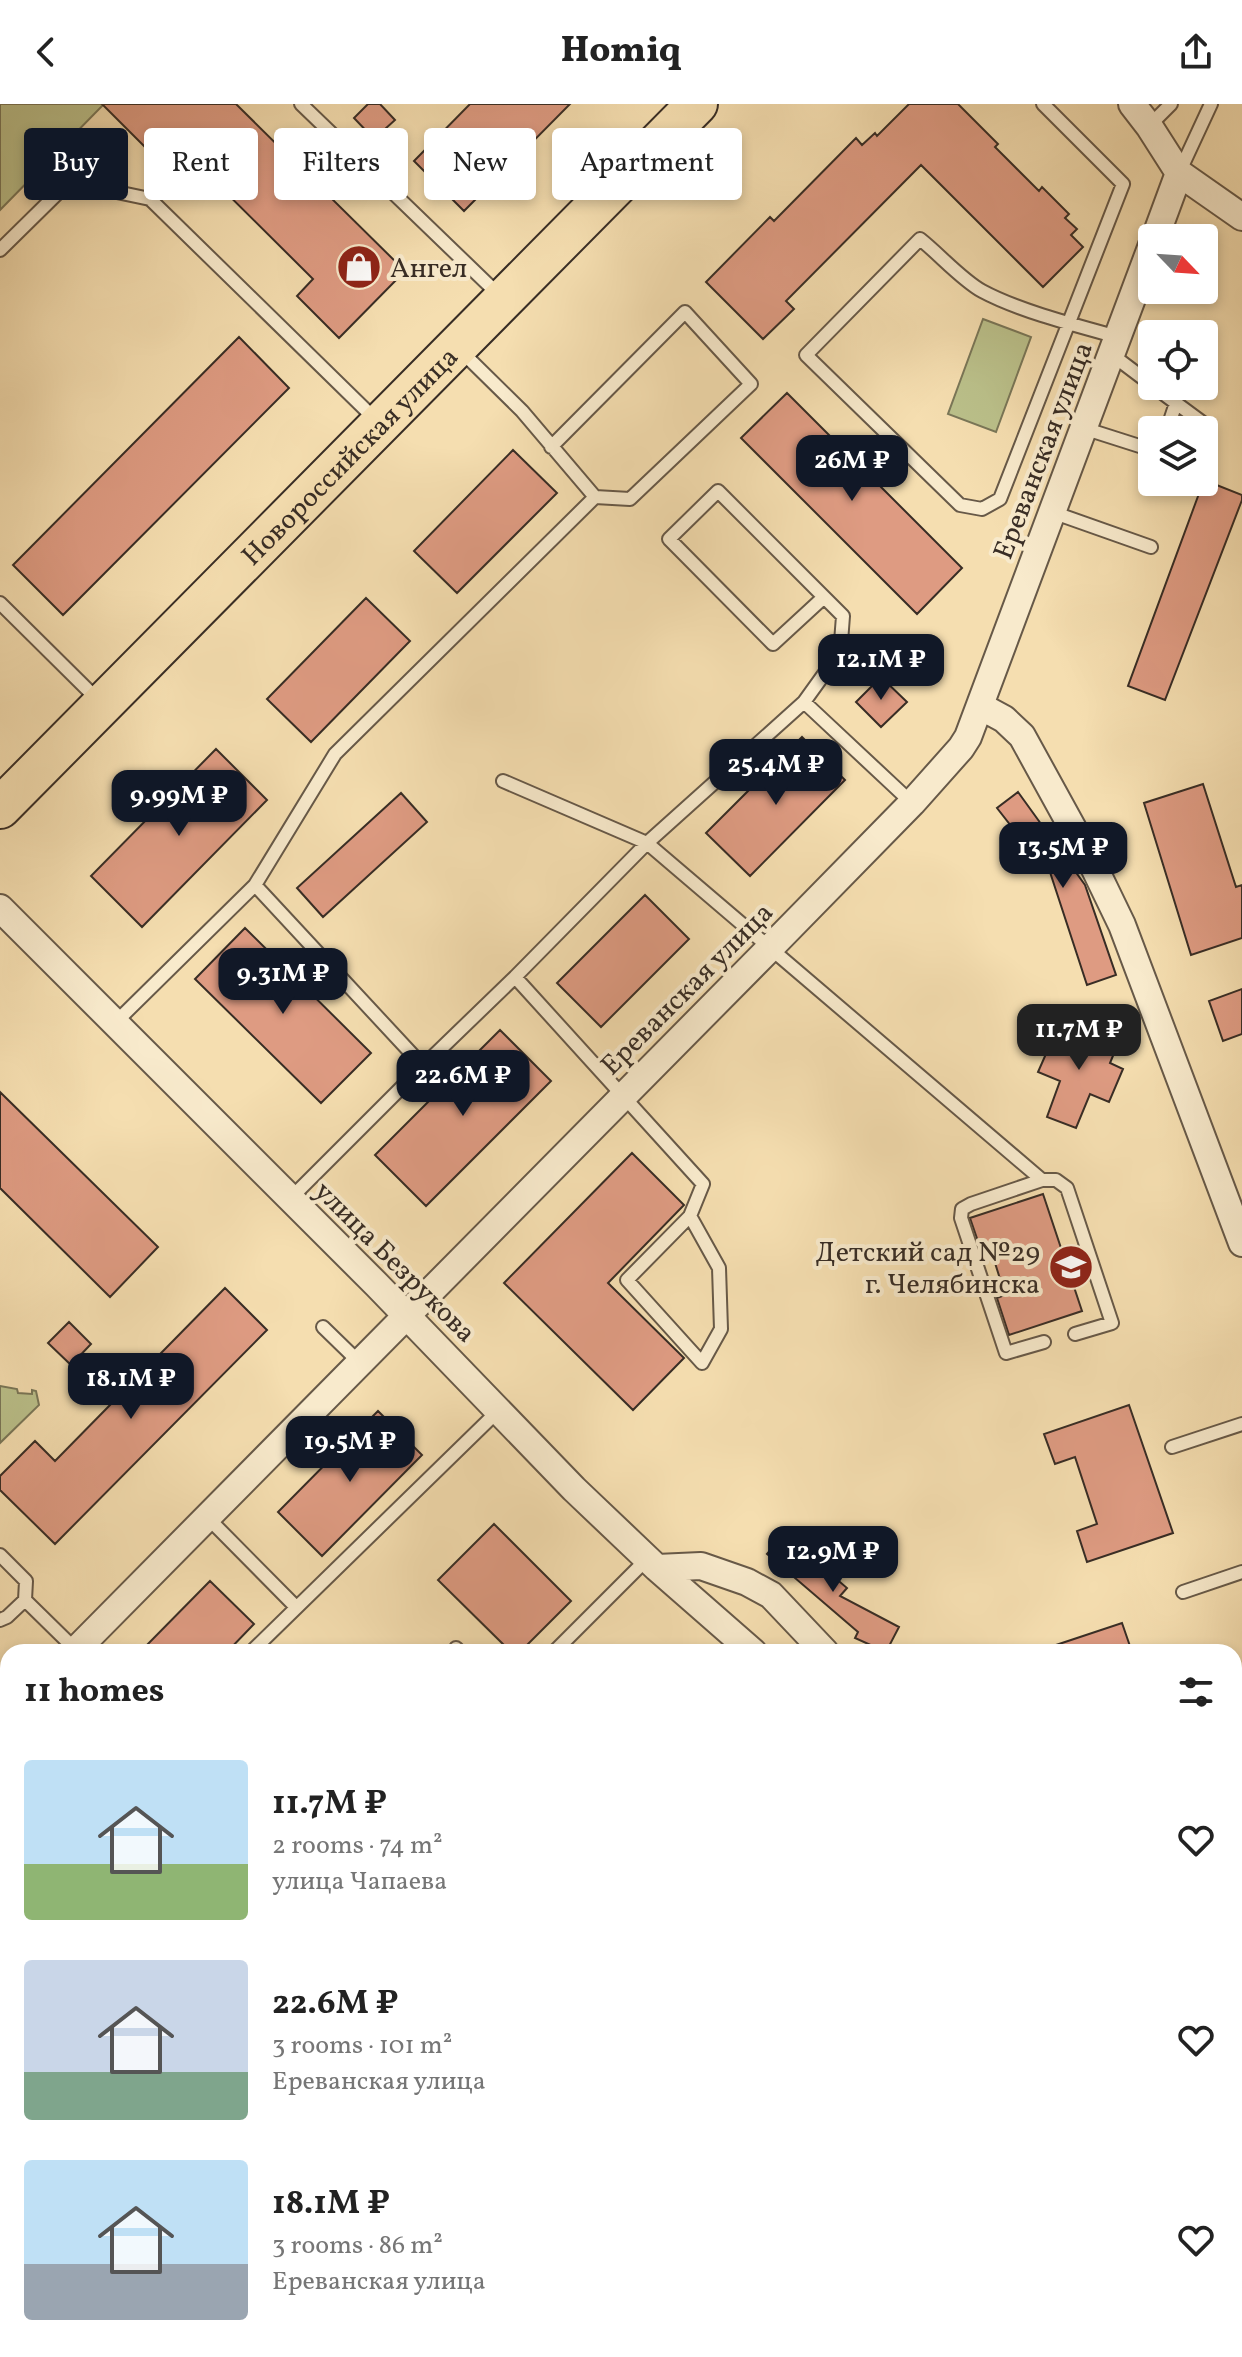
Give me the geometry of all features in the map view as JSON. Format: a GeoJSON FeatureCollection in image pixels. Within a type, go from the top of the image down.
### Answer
{"type":"FeatureCollection","features":[{"type":"Feature","properties":{"kind":"main road","name":"Новороссийская улица"},"geometry":{"type":"LineString","coordinates":[[0,808],[697,104]]}},
{"type":"Feature","properties":{"kind":"street"},"geometry":{"type":"LineString","coordinates":[[1132,104],[1179,173],[1242,217]]}},
{"type":"Feature","properties":{"kind":"street"},"geometry":{"type":"LineString","coordinates":[[1160,224],[1179,173]]}},
{"type":"Feature","properties":{"kind":"street","name":"Ереванская улица"},"geometry":{"type":"LineString","coordinates":[[82,1644],[769,949],[912,803],[961,748],[980,706],[1138,283]]}},
{"type":"Feature","properties":{"kind":"street"},"geometry":{"type":"LineString","coordinates":[[980,706],[1004,719],[1022,736],[1094,867],[1122,925],[1242,1243]]}},
{"type":"Feature","properties":{"kind":"street","name":"улица Безрукова"},"geometry":{"type":"LineString","coordinates":[[0,908],[574,1489],[744,1644]]}},
{"type":"Feature","properties":{"kind":"street"},"geometry":{"type":"LineString","coordinates":[[652,1563],[701,1566],[747,1582],[771,1595],[817,1644]]}},
{"type":"Feature","properties":{"kind":"lane"},"geometry":{"type":"LineString","coordinates":[[301,104],[503,299]]}},
{"type":"Feature","properties":{"kind":"lane"},"geometry":{"type":"LineString","coordinates":[[1043,104],[1123,184],[1067,322],[1000,499],[982,509],[960,505],[806,355],[920,239],[981,290],[1067,322],[1115,346],[1138,370]]}},
{"type":"Feature","properties":{"kind":"lane"},"geometry":{"type":"LineString","coordinates":[[1149,126],[1171,104]]}},
{"type":"Feature","properties":{"kind":"lane"},"geometry":{"type":"LineString","coordinates":[[1179,173],[1211,104]]}},
{"type":"Feature","properties":{"kind":"lane"},"geometry":{"type":"LineString","coordinates":[[0,250],[69,182],[150,199],[380,424]]}},
{"type":"Feature","properties":{"kind":"lane"},"geometry":{"type":"LineString","coordinates":[[456,347],[522,411],[551,447],[595,497],[630,499],[751,384],[685,312],[551,447]]}},
{"type":"Feature","properties":{"kind":"lane"},"geometry":{"type":"LineString","coordinates":[[1172,400],[1194,416]]}},
{"type":"Feature","properties":{"kind":"lane"},"geometry":{"type":"LineString","coordinates":[[1172,416],[1176,403]]}},
{"type":"Feature","properties":{"kind":"lane"},"geometry":{"type":"LineString","coordinates":[[1083,428],[1138,446]]}},
{"type":"Feature","properties":{"kind":"lane"},"geometry":{"type":"LineString","coordinates":[[290,1199],[647,843],[804,702],[827,670],[841,642],[843,616],[824,597],[718,491],[669,539],[773,644],[824,597]]}},
{"type":"Feature","properties":{"kind":"lane"},"geometry":{"type":"LineString","coordinates":[[116,1022],[255,885],[335,754],[595,497]]}},
{"type":"Feature","properties":{"kind":"lane"},"geometry":{"type":"LineString","coordinates":[[1052,512],[1151,547]]}},
{"type":"Feature","properties":{"kind":"lane"},"geometry":{"type":"LineString","coordinates":[[0,603],[102,705]]}},
{"type":"Feature","properties":{"kind":"lane"},"geometry":{"type":"LineString","coordinates":[[804,702],[912,803]]}},
{"type":"Feature","properties":{"kind":"lane"},"geometry":{"type":"LineString","coordinates":[[503,781],[647,843],[1042,1180]]}},
{"type":"Feature","properties":{"kind":"lane"},"geometry":{"type":"LineString","coordinates":[[255,885],[423,1066]]}},
{"type":"Feature","properties":{"kind":"lane"},"geometry":{"type":"LineString","coordinates":[[515,977],[703,1184],[690,1216],[627,1280],[702,1363],[721,1329],[719,1268],[690,1216]]}},
{"type":"Feature","properties":{"kind":"lane"},"geometry":{"type":"LineString","coordinates":[[1044,1342],[1006,1353],[961,1218],[962,1209],[971,1204],[1042,1180],[1056,1180],[1067,1188],[1112,1323],[1075,1334]]}},
{"type":"Feature","properties":{"kind":"lane"},"geometry":{"type":"LineString","coordinates":[[323,1327],[360,1363]]}},
{"type":"Feature","properties":{"kind":"lane"},"geometry":{"type":"LineString","coordinates":[[259,1644],[499,1410]]}},
{"type":"Feature","properties":{"kind":"lane"},"geometry":{"type":"LineString","coordinates":[[1172,1447],[1242,1424]]}},
{"type":"Feature","properties":{"kind":"lane"},"geometry":{"type":"LineString","coordinates":[[207,1517],[296,1607]]}},
{"type":"Feature","properties":{"kind":"lane"},"geometry":{"type":"LineString","coordinates":[[0,1555],[26,1581],[25,1600],[0,1620]]}},
{"type":"Feature","properties":{"kind":"lane"},"geometry":{"type":"LineString","coordinates":[[563,1644],[652,1563]]}},
{"type":"Feature","properties":{"kind":"lane"},"geometry":{"type":"LineString","coordinates":[[1183,1592],[1242,1572]]}},
{"type":"Feature","properties":{"kind":"lane"},"geometry":{"type":"LineString","coordinates":[[25,1600],[68,1644]]}},
{"type":"Feature","properties":{"kind":"green space"},"geometry":{"type":"Polygon","coordinates":[[[0,104],[104,104],[80,128],[24,128],[24,186],[0,210],[0,104]]]}},
{"type":"Feature","properties":{"kind":"green space"},"geometry":{"type":"Polygon","coordinates":[[[983,319],[1031,337],[996,432],[948,414],[983,319]]]}},
{"type":"Feature","properties":{"kind":"green space"},"geometry":{"type":"Polygon","coordinates":[[[0,1386],[17,1389],[18,1393],[32,1394],[32,1390],[36,1391],[39,1405],[0,1443],[0,1386]]]}},
{"type":"Feature","properties":{"kind":"building"},"geometry":{"type":"Polygon","coordinates":[[[102,104],[236,104],[274,142],[274,200],[333,200],[405,271],[339,338],[297,296],[313,279],[233,200],[258,200],[258,128],[144,128],[144,146],[102,104]]]}},
{"type":"Feature","properties":{"kind":"building"},"geometry":{"type":"Polygon","coordinates":[[[368,104],[380,104],[395,120],[386,128],[364,128],[354,118],[368,104]]]}},
{"type":"Feature","properties":{"kind":"building"},"geometry":{"type":"Polygon","coordinates":[[[470,104],[570,104],[536,138],[536,128],[446,128],[470,104]]]}},
{"type":"Feature","properties":{"kind":"building"},"geometry":{"type":"Polygon","coordinates":[[[909,104],[958,104],[1039,191],[1042,187],[1069,214],[1065,218],[1077,229],[1071,235],[1083,247],[1043,287],[921,165],[786,301],[794,309],[763,339],[706,282],[770,217],[774,221],[856,138],[862,145],[875,133],[877,136],[909,104]]]}},
{"type":"Feature","properties":{"kind":"building"},"geometry":{"type":"Polygon","coordinates":[[[424,151],[424,171],[414,161],[424,151]]]}},
{"type":"Feature","properties":{"kind":"building"},"geometry":{"type":"Polygon","coordinates":[[[453,200],[475,200],[464,211],[453,200]]]}},
{"type":"Feature","properties":{"kind":"building"},"geometry":{"type":"Polygon","coordinates":[[[239,337],[289,388],[63,615],[13,565],[239,337]]]}},
{"type":"Feature","properties":{"kind":"building"},"geometry":{"type":"Polygon","coordinates":[[[787,393],[962,568],[917,614],[741,438],[787,393]]]}},
{"type":"Feature","properties":{"kind":"building"},"geometry":{"type":"Polygon","coordinates":[[[513,450],[557,493],[457,593],[414,551],[513,450]]]}},
{"type":"Feature","properties":{"kind":"building"},"geometry":{"type":"Polygon","coordinates":[[[1218,486],[1242,495],[1165,700],[1128,686],[1198,496],[1218,496],[1218,486]]]}},
{"type":"Feature","properties":{"kind":"building"},"geometry":{"type":"Polygon","coordinates":[[[366,598],[410,641],[311,742],[267,699],[366,598]]]}},
{"type":"Feature","properties":{"kind":"building"},"geometry":{"type":"Polygon","coordinates":[[[881,677],[907,702],[881,727],[856,702],[881,677]]]}},
{"type":"Feature","properties":{"kind":"building"},"geometry":{"type":"Polygon","coordinates":[[[802,737],[845,780],[750,876],[706,833],[802,737]]]}},
{"type":"Feature","properties":{"kind":"building"},"geometry":{"type":"Polygon","coordinates":[[[216,749],[267,800],[142,927],[91,876],[216,749]]]}},
{"type":"Feature","properties":{"kind":"building"},"geometry":{"type":"Polygon","coordinates":[[[1203,784],[1236,887],[1242,885],[1242,938],[1191,955],[1144,803],[1203,784]]]}},
{"type":"Feature","properties":{"kind":"building"},"geometry":{"type":"Polygon","coordinates":[[[1018,792],[1085,885],[1116,975],[1087,985],[1048,866],[1040,871],[1024,847],[1026,845],[997,808],[1018,792]]]}},
{"type":"Feature","properties":{"kind":"building"},"geometry":{"type":"Polygon","coordinates":[[[401,793],[427,822],[323,917],[297,888],[401,793]]]}},
{"type":"Feature","properties":{"kind":"building"},"geometry":{"type":"Polygon","coordinates":[[[645,895],[689,939],[601,1027],[557,983],[645,895]]]}},
{"type":"Feature","properties":{"kind":"building"},"geometry":{"type":"Polygon","coordinates":[[[245,928],[371,1053],[321,1103],[195,979],[245,928]]]}},
{"type":"Feature","properties":{"kind":"building"},"geometry":{"type":"Polygon","coordinates":[[[1242,989],[1242,1034],[1223,1041],[1209,1001],[1242,989]]]}},
{"type":"Feature","properties":{"kind":"building"},"geometry":{"type":"Polygon","coordinates":[[[1060,1022],[1117,1046],[1110,1063],[1123,1069],[1109,1102],[1090,1094],[1076,1128],[1047,1117],[1060,1081],[1038,1072],[1060,1022]]]}},
{"type":"Feature","properties":{"kind":"building"},"geometry":{"type":"Polygon","coordinates":[[[500,1030],[551,1081],[426,1206],[375,1155],[500,1030]]]}},
{"type":"Feature","properties":{"kind":"building"},"geometry":{"type":"Polygon","coordinates":[[[0,1092],[158,1247],[110,1297],[0,1188],[0,1092]]]}},
{"type":"Feature","properties":{"kind":"building"},"geometry":{"type":"Polygon","coordinates":[[[632,1153],[684,1205],[608,1283],[684,1358],[633,1410],[504,1283],[632,1153]]]}},
{"type":"Feature","properties":{"kind":"building"},"geometry":{"type":"Polygon","coordinates":[[[1043,1194],[1082,1311],[1009,1335],[997,1298],[1005,1295],[991,1250],[982,1253],[970,1218],[1043,1194]]]}},
{"type":"Feature","properties":{"kind":"building"},"geometry":{"type":"Polygon","coordinates":[[[225,1288],[267,1330],[55,1544],[0,1490],[0,1476],[35,1441],[55,1461],[225,1288]]]}},
{"type":"Feature","properties":{"kind":"building"},"geometry":{"type":"Polygon","coordinates":[[[69,1322],[91,1344],[71,1365],[48,1343],[69,1322]]]}},
{"type":"Feature","properties":{"kind":"building"},"geometry":{"type":"Polygon","coordinates":[[[1129,1405],[1173,1533],[1087,1562],[1077,1531],[1097,1524],[1075,1457],[1055,1464],[1044,1434],[1129,1405]]]}},
{"type":"Feature","properties":{"kind":"building"},"geometry":{"type":"Polygon","coordinates":[[[378,1411],[422,1455],[322,1556],[278,1512],[378,1411]]]}},
{"type":"Feature","properties":{"kind":"building"},"geometry":{"type":"Polygon","coordinates":[[[494,1524],[571,1601],[528,1644],[503,1644],[438,1580],[494,1524]]]}},
{"type":"Feature","properties":{"kind":"building"},"geometry":{"type":"Polygon","coordinates":[[[784,1534],[847,1588],[840,1596],[899,1627],[890,1644],[868,1644],[855,1638],[858,1632],[767,1554],[784,1534]]]}},
{"type":"Feature","properties":{"kind":"building"},"geometry":{"type":"Polygon","coordinates":[[[210,1581],[254,1624],[235,1644],[148,1644],[210,1581]]]}},
{"type":"Feature","properties":{"kind":"building"},"geometry":{"type":"Polygon","coordinates":[[[1122,1623],[1129,1644],[1059,1644],[1122,1623]]]}},
{"type":"Feature","properties":{"kind":"place","name":"Ангел"},"geometry":{"type":"Point","coordinates":[359,267]}},
{"type":"Feature","properties":{"kind":"place","name":"Детский сад №29 г. Челябинска"},"geometry":{"type":"Point","coordinates":[1071,1267]}}]}
